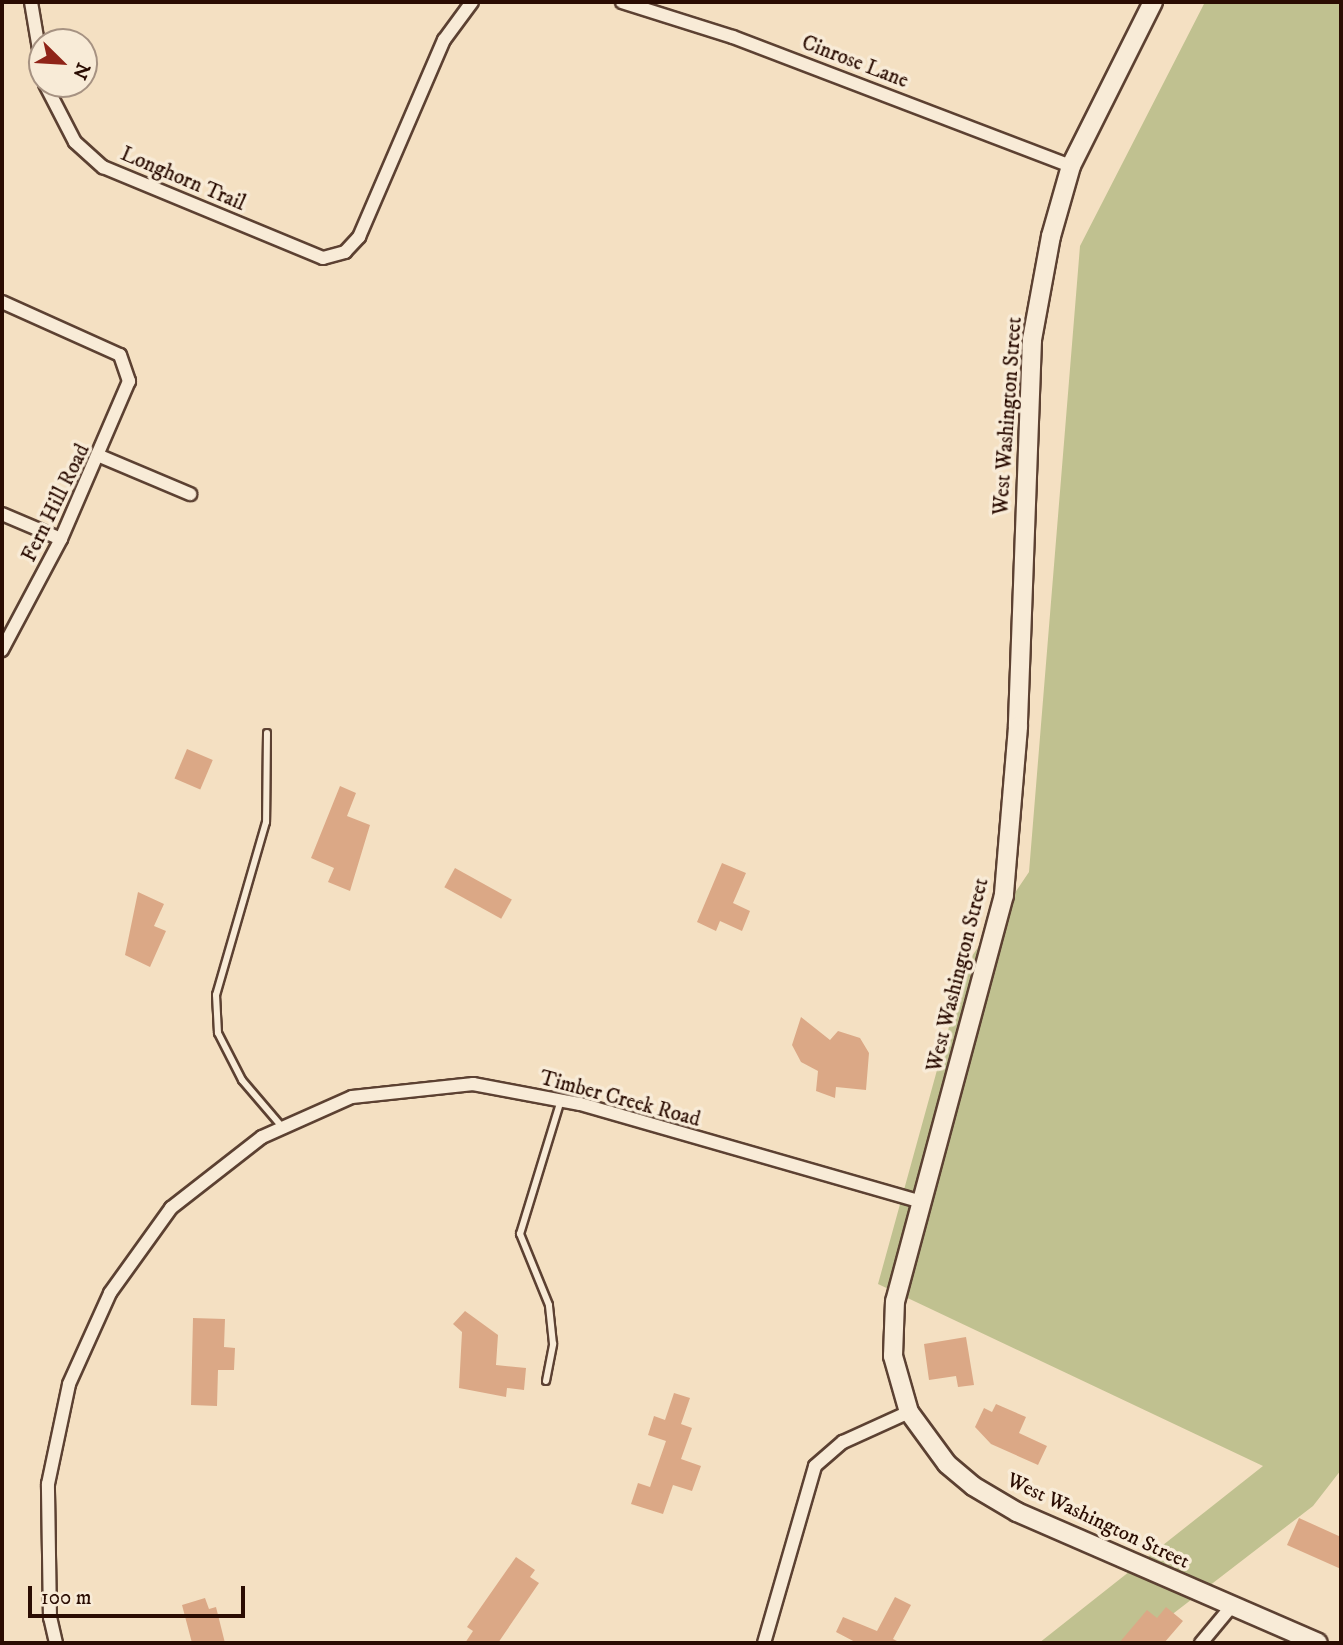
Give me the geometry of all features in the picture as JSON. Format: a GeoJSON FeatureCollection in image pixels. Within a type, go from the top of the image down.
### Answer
{"type":"FeatureCollection","features":[{"type":"Feature","properties":{"kind":"street"},"geometry":{"type":"LineString","coordinates":[[31,2],[35,28]]}},
{"type":"Feature","properties":{"kind":"street","name":"Longhorn Trail"},"geometry":{"type":"LineString","coordinates":[[52,98],[75,142],[103,167],[323,258],[345,252],[359,237],[444,40],[472,2]]}},
{"type":"Feature","properties":{"kind":"street","name":"Cinrose Lane"},"geometry":{"type":"LineString","coordinates":[[622,2],[733,37],[1071,166]]}},
{"type":"Feature","properties":{"kind":"street","name":"West Washington Street"},"geometry":{"type":"LineString","coordinates":[[1153,2],[1071,166],[1032,340],[1018,727],[1004,895],[895,1301],[893,1356],[909,1412],[947,1464],[973,1486],[1231,1607],[1318,1643]]}},
{"type":"Feature","properties":{"kind":"street","name":"Fern Hill Road"},"geometry":{"type":"LineString","coordinates":[[2,302],[120,355],[129,366],[122,410],[61,539],[2,650]]}},
{"type":"Feature","properties":{"kind":"street"},"geometry":{"type":"LineString","coordinates":[[100,456],[190,494]]}},
{"type":"Feature","properties":{"kind":"street"},"geometry":{"type":"LineString","coordinates":[[2,514],[61,539]]}},
{"type":"Feature","properties":{"kind":"street","name":"Timber Creek Road"},"geometry":{"type":"LineString","coordinates":[[56,1643],[50,1618],[48,1484],[74,1373],[110,1293],[172,1208],[262,1137],[352,1097],[420,1086],[473,1084],[561,1100],[922,1202]]}},
{"type":"Feature","properties":{"kind":"street"},"geometry":{"type":"LineString","coordinates":[[764,1643],[816,1466],[843,1442],[909,1412]]}},
{"type":"Feature","properties":{"kind":"street"},"geometry":{"type":"LineString","coordinates":[[1201,1643],[1231,1607]]}},
{"type":"Feature","properties":{"kind":"lane"},"geometry":{"type":"LineString","coordinates":[[267,733],[266,822],[216,995],[218,1033],[242,1080],[283,1128]]}},
{"type":"Feature","properties":{"kind":"lane"},"geometry":{"type":"LineString","coordinates":[[546,1381],[550,1305],[520,1234],[561,1100]]}},
{"type":"Feature","properties":{"kind":"green space"},"geometry":{"type":"Polygon","coordinates":[[[1205,2],[1341,2],[1341,1470],[1313,1506],[1135,1643],[1039,1643],[1263,1466],[878,1284],[966,965],[1029,872],[1080,246],[1205,2]]]}},
{"type":"Feature","properties":{"kind":"building"},"geometry":{"type":"Polygon","coordinates":[[[187,749],[213,760],[200,789],[174,778],[187,749]]]}},
{"type":"Feature","properties":{"kind":"building"},"geometry":{"type":"Polygon","coordinates":[[[340,786],[356,793],[347,816],[370,825],[350,891],[328,882],[334,868],[311,858],[340,786]]]}},
{"type":"Feature","properties":{"kind":"building"},"geometry":{"type":"Polygon","coordinates":[[[722,863],[746,873],[733,903],[750,911],[742,931],[720,921],[716,931],[697,922],[722,863]]]}},
{"type":"Feature","properties":{"kind":"building"},"geometry":{"type":"Polygon","coordinates":[[[455,868],[512,900],[501,919],[444,887],[455,868]]]}},
{"type":"Feature","properties":{"kind":"building"},"geometry":{"type":"Polygon","coordinates":[[[138,892],[164,904],[154,926],[166,931],[150,967],[125,955],[138,892]]]}},
{"type":"Feature","properties":{"kind":"building"},"geometry":{"type":"Polygon","coordinates":[[[801,1017],[830,1040],[838,1031],[860,1038],[869,1053],[866,1090],[836,1087],[835,1098],[816,1091],[818,1071],[801,1062],[792,1045],[801,1017]]]}},
{"type":"Feature","properties":{"kind":"building"},"geometry":{"type":"Polygon","coordinates":[[[465,1311],[498,1335],[496,1365],[526,1368],[524,1390],[507,1388],[506,1397],[459,1388],[462,1332],[453,1324],[465,1311]]]}},
{"type":"Feature","properties":{"kind":"building"},"geometry":{"type":"Polygon","coordinates":[[[193,1318],[225,1319],[224,1347],[235,1348],[234,1370],[218,1370],[217,1406],[191,1405],[193,1318]]]}},
{"type":"Feature","properties":{"kind":"building"},"geometry":{"type":"Polygon","coordinates":[[[966,1337],[974,1385],[958,1387],[956,1376],[929,1380],[924,1344],[966,1337]]]}},
{"type":"Feature","properties":{"kind":"building"},"geometry":{"type":"Polygon","coordinates":[[[674,1393],[690,1398],[681,1424],[692,1428],[681,1459],[701,1466],[692,1491],[673,1485],[663,1514],[631,1504],[638,1483],[650,1487],[666,1441],[648,1435],[654,1416],[665,1420],[674,1393]]]}},
{"type":"Feature","properties":{"kind":"building"},"geometry":{"type":"Polygon","coordinates":[[[996,1404],[1026,1417],[1019,1433],[1047,1446],[1038,1465],[991,1444],[975,1427],[984,1408],[992,1412],[996,1404]]]}},
{"type":"Feature","properties":{"kind":"building"},"geometry":{"type":"Polygon","coordinates":[[[1299,1518],[1341,1537],[1341,1569],[1287,1545],[1299,1518]]]}},
{"type":"Feature","properties":{"kind":"building"},"geometry":{"type":"Polygon","coordinates":[[[516,1557],[535,1570],[530,1577],[539,1583],[498,1643],[465,1643],[473,1631],[467,1627],[516,1557]]]}},
{"type":"Feature","properties":{"kind":"building"},"geometry":{"type":"Polygon","coordinates":[[[895,1597],[911,1605],[893,1639],[901,1643],[857,1643],[836,1632],[843,1617],[877,1631],[895,1597]]]}},
{"type":"Feature","properties":{"kind":"building"},"geometry":{"type":"Polygon","coordinates":[[[205,1598],[209,1609],[216,1607],[225,1643],[192,1643],[182,1605],[205,1598]]]}},
{"type":"Feature","properties":{"kind":"building"},"geometry":{"type":"Polygon","coordinates":[[[1166,1607],[1183,1621],[1164,1643],[1119,1643],[1147,1610],[1157,1618],[1166,1607]]]}}]}
